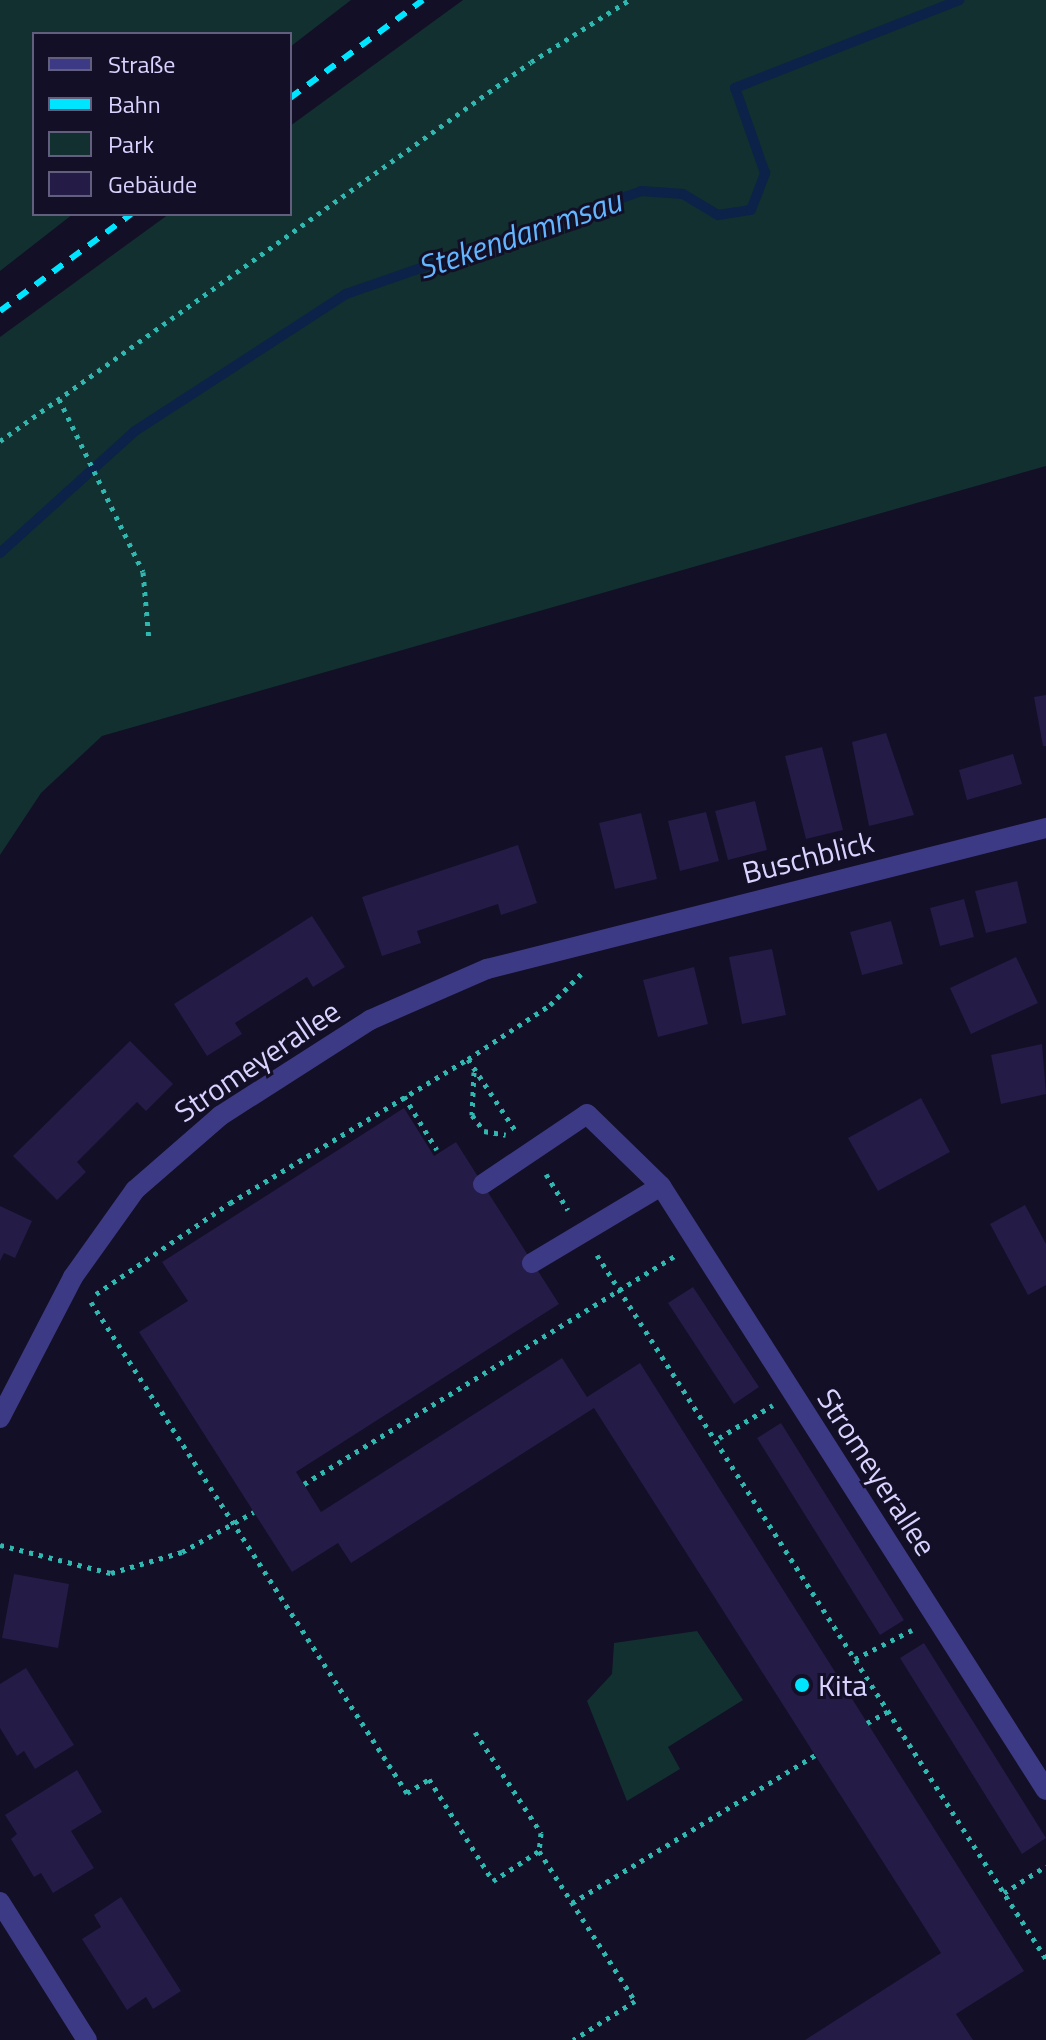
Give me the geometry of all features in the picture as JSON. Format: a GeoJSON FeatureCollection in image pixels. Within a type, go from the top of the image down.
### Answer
{"type":"FeatureCollection","features":[{"type":"Feature","properties":{"kind":"street","name":"Buschblick"},"geometry":{"type":"LineString","coordinates":[[584,946],[1045,833]]}},
{"type":"Feature","properties":{"kind":"street","name":"Stromeyerallee"},"geometry":{"type":"LineString","coordinates":[[0,1418],[73,1277],[135,1190],[220,1116],[370,1020],[487,969],[584,946]]}},
{"type":"Feature","properties":{"kind":"street","name":"Stromeyerallee"},"geometry":{"type":"LineString","coordinates":[[483,1184],[587,1114],[661,1186],[699,1242],[790,1395],[1046,1790]]}},
{"type":"Feature","properties":{"kind":"street"},"geometry":{"type":"LineString","coordinates":[[532,1263],[584,1235],[661,1186]]}},
{"type":"Feature","properties":{"kind":"street"},"geometry":{"type":"LineString","coordinates":[[0,1902],[87,2040]]}},
{"type":"Feature","properties":{"kind":"path"},"geometry":{"type":"LineString","coordinates":[[0,441],[629,0]]}},
{"type":"Feature","properties":{"kind":"path"},"geometry":{"type":"LineString","coordinates":[[59,399],[143,572],[149,641]]}},
{"type":"Feature","properties":{"kind":"path"},"geometry":{"type":"LineString","coordinates":[[89,1299],[550,1005],[620,936]]}},
{"type":"Feature","properties":{"kind":"path"},"geometry":{"type":"LineString","coordinates":[[468,1059],[519,1134],[484,1131],[472,1115],[474,1070]]}},
{"type":"Feature","properties":{"kind":"path"},"geometry":{"type":"LineString","coordinates":[[404,1096],[437,1150]]}},
{"type":"Feature","properties":{"kind":"path"},"geometry":{"type":"LineString","coordinates":[[532,1151],[719,1438],[1046,1959]]}},
{"type":"Feature","properties":{"kind":"path"},"geometry":{"type":"LineString","coordinates":[[304,1484],[619,1287],[699,1242]]}},
{"type":"Feature","properties":{"kind":"path"},"geometry":{"type":"LineString","coordinates":[[73,1277],[407,1793],[429,1779],[493,1881],[539,1851]]}},
{"type":"Feature","properties":{"kind":"path"},"geometry":{"type":"LineString","coordinates":[[719,1438],[790,1395]]}},
{"type":"Feature","properties":{"kind":"path"},"geometry":{"type":"LineString","coordinates":[[0,1545],[111,1573],[182,1552],[254,1512]]}},
{"type":"Feature","properties":{"kind":"path"},"geometry":{"type":"LineString","coordinates":[[855,1659],[936,1618]]}},
{"type":"Feature","properties":{"kind":"path"},"geometry":{"type":"LineString","coordinates":[[867,1723],[889,1711]]}},
{"type":"Feature","properties":{"kind":"path"},"geometry":{"type":"LineString","coordinates":[[475,1732],[541,1833],[539,1851],[635,2001],[573,2040]]}},
{"type":"Feature","properties":{"kind":"path"},"geometry":{"type":"LineString","coordinates":[[572,1903],[815,1755]]}},
{"type":"Feature","properties":{"kind":"path"},"geometry":{"type":"LineString","coordinates":[[1004,1893],[1046,1866]]}},
{"type":"Feature","properties":{"kind":"green space"},"geometry":{"type":"Polygon","coordinates":[[[0,0],[351,0],[292,45],[292,32],[32,32],[32,216],[70,216],[0,271],[0,0]]]}},
{"type":"Feature","properties":{"kind":"green space"},"geometry":{"type":"Polygon","coordinates":[[[463,0],[1046,0],[1046,466],[102,736],[41,793],[0,855],[0,337],[166,216],[292,216],[292,125],[463,0]]]}},
{"type":"Feature","properties":{"kind":"green space"},"geometry":{"type":"Polygon","coordinates":[[[697,1631],[743,1700],[668,1747],[680,1769],[627,1801],[587,1701],[612,1674],[614,1643],[697,1631]]]}},
{"type":"Feature","properties":{"kind":"building"},"geometry":{"type":"Polygon","coordinates":[[[1046,695],[1046,746],[1043,746],[1034,697],[1046,695]]]}},
{"type":"Feature","properties":{"kind":"building"},"geometry":{"type":"Polygon","coordinates":[[[886,733],[914,815],[869,826],[852,742],[886,733]]]}},
{"type":"Feature","properties":{"kind":"building"},"geometry":{"type":"Polygon","coordinates":[[[822,747],[843,830],[806,839],[785,756],[822,747]]]}},
{"type":"Feature","properties":{"kind":"building"},"geometry":{"type":"Polygon","coordinates":[[[1013,754],[1022,784],[967,800],[959,770],[1013,754]]]}},
{"type":"Feature","properties":{"kind":"building"},"geometry":{"type":"Polygon","coordinates":[[[755,801],[767,850],[728,860],[715,811],[755,801]]]}},
{"type":"Feature","properties":{"kind":"building"},"geometry":{"type":"Polygon","coordinates":[[[706,812],[719,861],[680,871],[668,821],[706,812]]]}},
{"type":"Feature","properties":{"kind":"building"},"geometry":{"type":"Polygon","coordinates":[[[641,813],[657,879],[615,889],[599,823],[641,813]]]}},
{"type":"Feature","properties":{"kind":"building"},"geometry":{"type":"Polygon","coordinates":[[[518,845],[537,903],[501,915],[498,904],[417,931],[421,943],[382,956],[362,897],[518,845]]]}},
{"type":"Feature","properties":{"kind":"building"},"geometry":{"type":"Polygon","coordinates":[[[1017,881],[1027,923],[986,933],[975,891],[1017,881]]]}},
{"type":"Feature","properties":{"kind":"building"},"geometry":{"type":"Polygon","coordinates":[[[964,899],[974,937],[940,946],[930,908],[964,899]]]}},
{"type":"Feature","properties":{"kind":"building"},"geometry":{"type":"Polygon","coordinates":[[[312,916],[345,967],[313,987],[307,977],[235,1023],[242,1034],[207,1056],[174,1004],[312,916]]]}},
{"type":"Feature","properties":{"kind":"building"},"geometry":{"type":"Polygon","coordinates":[[[891,921],[903,964],[862,975],[850,932],[891,921]]]}},
{"type":"Feature","properties":{"kind":"building"},"geometry":{"type":"Polygon","coordinates":[[[772,949],[786,1015],[742,1024],[729,957],[772,949]]]}},
{"type":"Feature","properties":{"kind":"building"},"geometry":{"type":"Polygon","coordinates":[[[1016,957],[1038,1003],[971,1034],[950,988],[1016,957]]]}},
{"type":"Feature","properties":{"kind":"building"},"geometry":{"type":"Polygon","coordinates":[[[694,967],[708,1024],[658,1037],[643,980],[694,967]]]}},
{"type":"Feature","properties":{"kind":"building"},"geometry":{"type":"Polygon","coordinates":[[[130,1041],[173,1084],[146,1111],[137,1102],[77,1162],[86,1172],[57,1200],[13,1156],[130,1041]]]}},
{"type":"Feature","properties":{"kind":"building"},"geometry":{"type":"Polygon","coordinates":[[[1042,1044],[1046,1094],[1001,1104],[991,1055],[1042,1044]]]}},
{"type":"Feature","properties":{"kind":"building"},"geometry":{"type":"Polygon","coordinates":[[[921,1098],[950,1152],[878,1191],[848,1138],[921,1098]]]}},
{"type":"Feature","properties":{"kind":"building"},"geometry":{"type":"Polygon","coordinates":[[[404,1108],[434,1156],[456,1142],[559,1304],[296,1472],[321,1512],[562,1358],[587,1397],[640,1363],[1024,1971],[956,2014],[973,2040],[805,2040],[941,1953],[594,1408],[351,1563],[338,1543],[292,1572],[139,1332],[188,1301],[162,1262],[404,1108]]]}},
{"type":"Feature","properties":{"kind":"building"},"geometry":{"type":"Polygon","coordinates":[[[1025,1205],[1046,1244],[1046,1285],[1028,1295],[990,1224],[1025,1205]]]}},
{"type":"Feature","properties":{"kind":"building"},"geometry":{"type":"Polygon","coordinates":[[[0,1206],[32,1221],[15,1258],[4,1253],[0,1261],[0,1206]]]}},
{"type":"Feature","properties":{"kind":"building"},"geometry":{"type":"Polygon","coordinates":[[[693,1287],[759,1387],[734,1404],[668,1303],[693,1287]]]}},
{"type":"Feature","properties":{"kind":"building"},"geometry":{"type":"Polygon","coordinates":[[[781,1423],[904,1620],[880,1635],[757,1438],[781,1423]]]}},
{"type":"Feature","properties":{"kind":"building"},"geometry":{"type":"Polygon","coordinates":[[[14,1574],[69,1584],[58,1648],[2,1638],[14,1574]]]}},
{"type":"Feature","properties":{"kind":"building"},"geometry":{"type":"Polygon","coordinates":[[[924,1643],[1046,1838],[1022,1854],[900,1658],[924,1643]]]}},
{"type":"Feature","properties":{"kind":"building"},"geometry":{"type":"Polygon","coordinates":[[[26,1668],[74,1745],[35,1769],[24,1751],[17,1756],[0,1728],[0,1684],[26,1668]]]}},
{"type":"Feature","properties":{"kind":"building"},"geometry":{"type":"Polygon","coordinates":[[[77,1770],[102,1812],[71,1831],[94,1868],[53,1893],[41,1873],[34,1877],[11,1839],[17,1834],[5,1815],[77,1770]]]}},
{"type":"Feature","properties":{"kind":"building"},"geometry":{"type":"Polygon","coordinates":[[[121,1897],[181,1991],[153,2009],[146,1997],[127,2010],[82,1939],[101,1927],[94,1915],[121,1897]]]}},
{"type":"Feature","properties":{"kind":"waterway","name":"Stekendammsau"},"geometry":{"type":"LineString","coordinates":[[0,553],[135,431],[346,294],[641,191],[683,194],[718,215],[751,210],[765,173],[735,88],[959,0]]}},
{"type":"Feature","properties":{"kind":"railway"},"geometry":{"type":"LineString","coordinates":[[292,97],[423,0]]}},
{"type":"Feature","properties":{"kind":"railway"},"geometry":{"type":"LineString","coordinates":[[0,311],[128,216]]}},
{"type":"Feature","properties":{"kind":"place","name":"Kita"},"geometry":{"type":"Point","coordinates":[802,1685]}}]}
